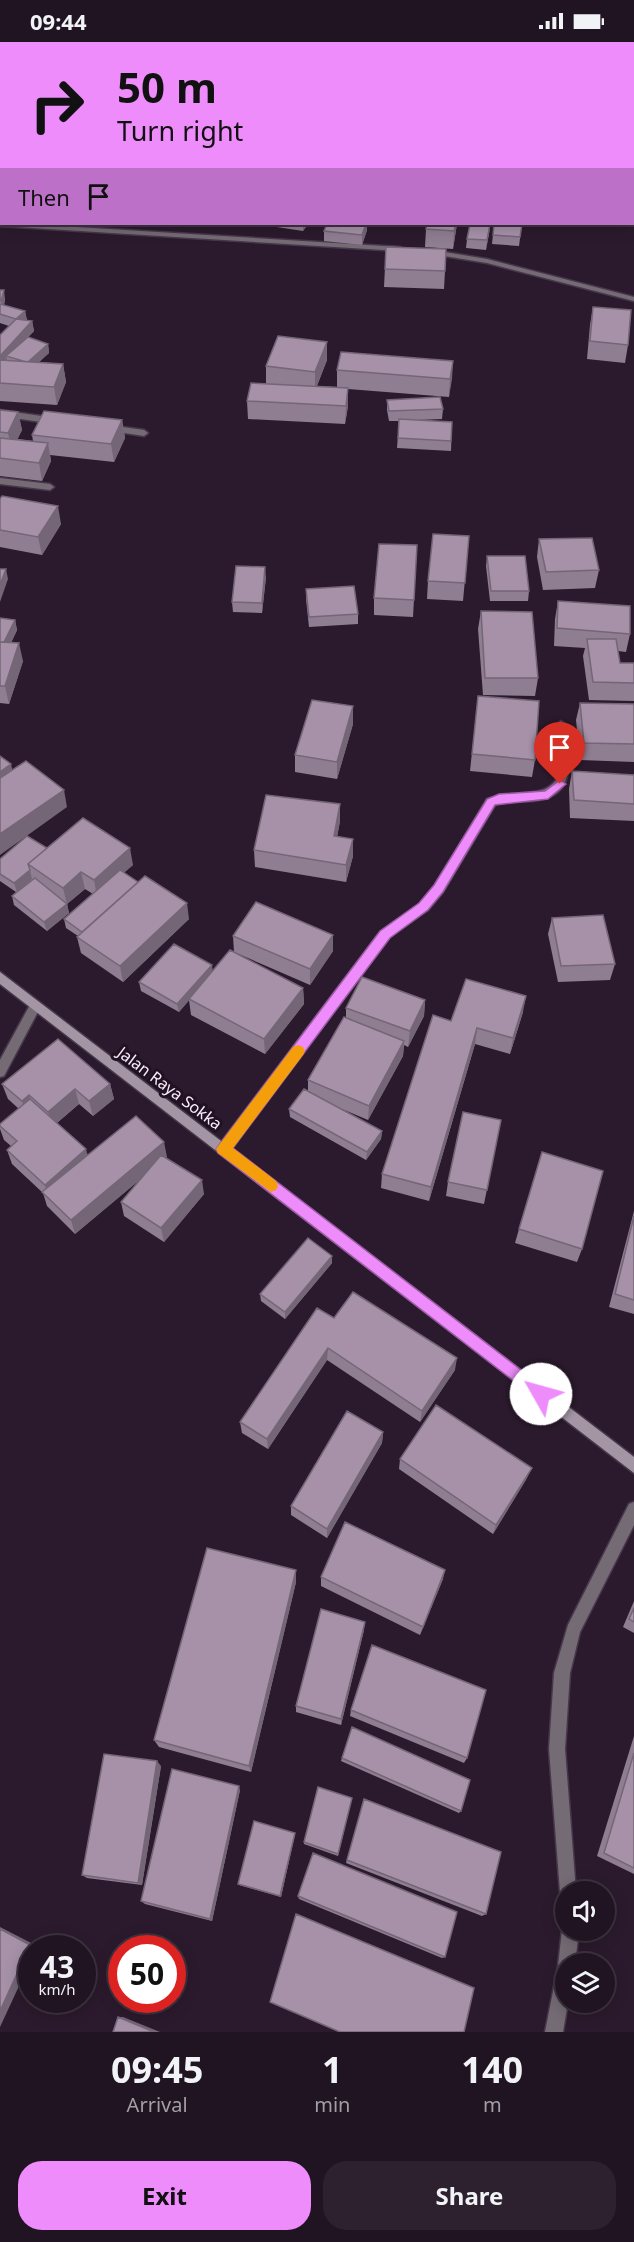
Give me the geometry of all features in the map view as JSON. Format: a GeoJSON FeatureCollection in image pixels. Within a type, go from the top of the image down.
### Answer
{"type":"FeatureCollection","features":[{"type":"Feature","properties":{"kind":"main road","name":"Jalan Raya Sokka"},"geometry":{"type":"LineString","coordinates":[[0,977],[634,1466]]}},
{"type":"Feature","properties":{"kind":"street"},"geometry":{"type":"LineString","coordinates":[[16,225],[438,251],[487,261],[634,299]]}},
{"type":"Feature","properties":{"kind":"street"},"geometry":{"type":"LineString","coordinates":[[0,413],[66,422]]}},
{"type":"Feature","properties":{"kind":"street"},"geometry":{"type":"LineString","coordinates":[[99,427],[144,433]]}},
{"type":"Feature","properties":{"kind":"street"},"geometry":{"type":"LineString","coordinates":[[0,481],[50,487]]}},
{"type":"Feature","properties":{"kind":"street"},"geometry":{"type":"LineString","coordinates":[[223,1149],[385,934],[424,907],[439,889],[491,802],[499,798],[548,795],[560,784],[563,777],[561,725]]}},
{"type":"Feature","properties":{"kind":"street"},"geometry":{"type":"LineString","coordinates":[[0,1072],[35,1006]]}},
{"type":"Feature","properties":{"kind":"street"},"geometry":{"type":"LineString","coordinates":[[567,1881],[557,1749],[562,1673],[573,1630],[634,1509]]}},
{"type":"Feature","properties":{"kind":"street"},"geometry":{"type":"LineString","coordinates":[[554,2032],[558,2013]]}},
{"type":"Feature","properties":{"kind":"building"},"geometry":{"type":"Polygon","coordinates":[[[327,225],[366,225],[362,235],[324,231],[327,225]]]}},
{"type":"Feature","properties":{"kind":"building"},"geometry":{"type":"Polygon","coordinates":[[[427,225],[456,225],[454,231],[426,229],[427,225]]]}},
{"type":"Feature","properties":{"kind":"building"},"geometry":{"type":"Polygon","coordinates":[[[470,225],[490,225],[487,240],[467,239],[470,225]]]}},
{"type":"Feature","properties":{"kind":"building"},"geometry":{"type":"Polygon","coordinates":[[[494,225],[522,225],[520,237],[493,235],[494,225]]]}},
{"type":"Feature","properties":{"kind":"building"},"geometry":{"type":"Polygon","coordinates":[[[386,247],[446,249],[445,271],[385,269],[386,247]]]}},
{"type":"Feature","properties":{"kind":"building"},"geometry":{"type":"Polygon","coordinates":[[[0,290],[4,290],[1,301],[0,301],[0,290]]]}},
{"type":"Feature","properties":{"kind":"building"},"geometry":{"type":"Polygon","coordinates":[[[0,304],[25,311],[16,319],[0,314],[0,304]]]}},
{"type":"Feature","properties":{"kind":"building"},"geometry":{"type":"Polygon","coordinates":[[[593,307],[631,310],[628,345],[590,341],[593,307]]]}},
{"type":"Feature","properties":{"kind":"building"},"geometry":{"type":"Polygon","coordinates":[[[16,319],[32,321],[0,356],[0,335],[16,319]]]}},
{"type":"Feature","properties":{"kind":"building"},"geometry":{"type":"Polygon","coordinates":[[[278,336],[327,342],[315,372],[266,366],[278,336]]]}},
{"type":"Feature","properties":{"kind":"building"},"geometry":{"type":"Polygon","coordinates":[[[28,337],[48,344],[28,362],[6,356],[28,337]]]}},
{"type":"Feature","properties":{"kind":"building"},"geometry":{"type":"Polygon","coordinates":[[[341,352],[453,361],[450,379],[337,370],[341,352]]]}},
{"type":"Feature","properties":{"kind":"building"},"geometry":{"type":"Polygon","coordinates":[[[0,360],[63,364],[54,387],[0,383],[0,360]]]}},
{"type":"Feature","properties":{"kind":"building"},"geometry":{"type":"Polygon","coordinates":[[[251,383],[348,388],[346,406],[247,401],[251,383]]]}},
{"type":"Feature","properties":{"kind":"building"},"geometry":{"type":"Polygon","coordinates":[[[440,397],[443,409],[389,411],[387,400],[440,397]]]}},
{"type":"Feature","properties":{"kind":"building"},"geometry":{"type":"Polygon","coordinates":[[[0,410],[18,412],[8,433],[0,432],[0,410]]]}},
{"type":"Feature","properties":{"kind":"building"},"geometry":{"type":"Polygon","coordinates":[[[44,411],[122,420],[111,444],[32,435],[44,411]]]}},
{"type":"Feature","properties":{"kind":"building"},"geometry":{"type":"Polygon","coordinates":[[[399,419],[452,422],[451,441],[398,438],[399,419]]]}},
{"type":"Feature","properties":{"kind":"building"},"geometry":{"type":"Polygon","coordinates":[[[0,438],[48,443],[39,463],[0,458],[0,438]]]}},
{"type":"Feature","properties":{"kind":"building"},"geometry":{"type":"Polygon","coordinates":[[[2,496],[58,506],[38,537],[0,530],[0,499],[2,496]]]}},
{"type":"Feature","properties":{"kind":"building"},"geometry":{"type":"Polygon","coordinates":[[[433,534],[469,536],[465,583],[428,581],[433,534]]]}},
{"type":"Feature","properties":{"kind":"building"},"geometry":{"type":"Polygon","coordinates":[[[592,538],[599,570],[546,572],[539,539],[592,538]]]}},
{"type":"Feature","properties":{"kind":"building"},"geometry":{"type":"Polygon","coordinates":[[[379,544],[417,545],[414,600],[374,598],[379,544]]]}},
{"type":"Feature","properties":{"kind":"building"},"geometry":{"type":"Polygon","coordinates":[[[487,556],[525,556],[529,591],[491,591],[487,556]]]}},
{"type":"Feature","properties":{"kind":"building"},"geometry":{"type":"Polygon","coordinates":[[[236,566],[265,567],[262,603],[232,602],[236,566]]]}},
{"type":"Feature","properties":{"kind":"building"},"geometry":{"type":"Polygon","coordinates":[[[0,569],[6,569],[0,585],[0,569]]]}},
{"type":"Feature","properties":{"kind":"building"},"geometry":{"type":"Polygon","coordinates":[[[354,586],[358,614],[309,617],[306,589],[354,586]]]}},
{"type":"Feature","properties":{"kind":"building"},"geometry":{"type":"Polygon","coordinates":[[[558,601],[630,606],[630,634],[557,628],[558,601]]]}},
{"type":"Feature","properties":{"kind":"building"},"geometry":{"type":"Polygon","coordinates":[[[481,611],[532,612],[538,678],[485,678],[481,611]]]}},
{"type":"Feature","properties":{"kind":"building"},"geometry":{"type":"Polygon","coordinates":[[[0,618],[15,620],[4,642],[0,642],[0,618]]]}},
{"type":"Feature","properties":{"kind":"building"},"geometry":{"type":"Polygon","coordinates":[[[587,639],[616,639],[620,663],[634,663],[634,683],[593,682],[587,639]]]}},
{"type":"Feature","properties":{"kind":"building"},"geometry":{"type":"Polygon","coordinates":[[[0,642],[19,643],[5,686],[0,686],[0,642]]]}},
{"type":"Feature","properties":{"kind":"building"},"geometry":{"type":"Polygon","coordinates":[[[478,696],[539,701],[535,760],[472,754],[478,696]]]}},
{"type":"Feature","properties":{"kind":"building"},"geometry":{"type":"Polygon","coordinates":[[[312,700],[353,706],[337,762],[295,755],[312,700]]]}},
{"type":"Feature","properties":{"kind":"building"},"geometry":{"type":"Polygon","coordinates":[[[580,703],[634,704],[634,744],[584,743],[580,703]]]}},
{"type":"Feature","properties":{"kind":"building"},"geometry":{"type":"Polygon","coordinates":[[[0,756],[11,764],[0,772],[0,756]]]}},
{"type":"Feature","properties":{"kind":"building"},"geometry":{"type":"Polygon","coordinates":[[[26,761],[64,790],[0,834],[0,778],[26,761]]]}},
{"type":"Feature","properties":{"kind":"building"},"geometry":{"type":"Polygon","coordinates":[[[572,771],[634,775],[634,804],[574,800],[572,771]]]}},
{"type":"Feature","properties":{"kind":"building"},"geometry":{"type":"Polygon","coordinates":[[[266,795],[340,804],[334,836],[353,839],[346,865],[254,850],[266,795]]]}},
{"type":"Feature","properties":{"kind":"building"},"geometry":{"type":"Polygon","coordinates":[[[83,818],[130,848],[94,880],[81,872],[63,888],[28,864],[83,818]]]}},
{"type":"Feature","properties":{"kind":"building"},"geometry":{"type":"Polygon","coordinates":[[[27,836],[47,848],[28,864],[30,870],[14,883],[0,874],[0,859],[27,836]]]}},
{"type":"Feature","properties":{"kind":"building"},"geometry":{"type":"Polygon","coordinates":[[[120,870],[138,882],[82,932],[64,919],[120,870]]]}},
{"type":"Feature","properties":{"kind":"building"},"geometry":{"type":"Polygon","coordinates":[[[145,876],[187,903],[120,966],[77,937],[145,876]]]}},
{"type":"Feature","properties":{"kind":"building"},"geometry":{"type":"Polygon","coordinates":[[[35,878],[67,904],[44,922],[12,896],[35,878]]]}},
{"type":"Feature","properties":{"kind":"building"},"geometry":{"type":"Polygon","coordinates":[[[256,902],[333,935],[310,969],[233,936],[256,902]]]}},
{"type":"Feature","properties":{"kind":"building"},"geometry":{"type":"Polygon","coordinates":[[[603,915],[615,964],[561,966],[552,918],[603,915]]]}},
{"type":"Feature","properties":{"kind":"building"},"geometry":{"type":"Polygon","coordinates":[[[174,944],[212,965],[177,1004],[139,982],[174,944]]]}},
{"type":"Feature","properties":{"kind":"building"},"geometry":{"type":"Polygon","coordinates":[[[230,950],[303,988],[264,1039],[189,999],[230,950]]]}},
{"type":"Feature","properties":{"kind":"building"},"geometry":{"type":"Polygon","coordinates":[[[362,977],[425,1000],[410,1031],[346,1008],[362,977]]]}},
{"type":"Feature","properties":{"kind":"building"},"geometry":{"type":"Polygon","coordinates":[[[466,979],[526,996],[513,1038],[477,1028],[431,1187],[382,1174],[433,1015],[451,1021],[466,979]]]}},
{"type":"Feature","properties":{"kind":"building"},"geometry":{"type":"Polygon","coordinates":[[[344,1017],[404,1041],[369,1106],[308,1080],[344,1017]]]}},
{"type":"Feature","properties":{"kind":"building"},"geometry":{"type":"Polygon","coordinates":[[[58,1039],[110,1084],[89,1101],[75,1089],[48,1112],[29,1095],[22,1101],[2,1084],[58,1039]]]}},
{"type":"Feature","properties":{"kind":"building"},"geometry":{"type":"Polygon","coordinates":[[[304,1089],[382,1131],[367,1152],[289,1109],[304,1089]]]}},
{"type":"Feature","properties":{"kind":"building"},"geometry":{"type":"Polygon","coordinates":[[[30,1099],[86,1149],[45,1185],[7,1150],[17,1141],[0,1126],[30,1099]]]}},
{"type":"Feature","properties":{"kind":"building"},"geometry":{"type":"Polygon","coordinates":[[[463,1112],[501,1120],[487,1190],[448,1182],[463,1112]]]}},
{"type":"Feature","properties":{"kind":"building"},"geometry":{"type":"Polygon","coordinates":[[[136,1116],[164,1142],[71,1220],[42,1192],[136,1116]]]}},
{"type":"Feature","properties":{"kind":"building"},"geometry":{"type":"Polygon","coordinates":[[[542,1152],[603,1171],[582,1249],[519,1229],[542,1152]]]}},
{"type":"Feature","properties":{"kind":"building"},"geometry":{"type":"Polygon","coordinates":[[[161,1155],[202,1180],[161,1228],[121,1202],[161,1155]]]}},
{"type":"Feature","properties":{"kind":"building"},"geometry":{"type":"Polygon","coordinates":[[[634,1216],[634,1300],[615,1294],[634,1216]]]}},
{"type":"Feature","properties":{"kind":"building"},"geometry":{"type":"Polygon","coordinates":[[[308,1238],[332,1256],[285,1312],[260,1294],[308,1238]]]}},
{"type":"Feature","properties":{"kind":"building"},"geometry":{"type":"Polygon","coordinates":[[[353,1292],[457,1358],[422,1411],[328,1348],[267,1439],[240,1422],[317,1308],[334,1318],[353,1292]]]}},
{"type":"Feature","properties":{"kind":"building"},"geometry":{"type":"Polygon","coordinates":[[[436,1405],[532,1468],[496,1525],[400,1459],[436,1405]]]}},
{"type":"Feature","properties":{"kind":"building"},"geometry":{"type":"Polygon","coordinates":[[[347,1411],[383,1432],[327,1529],[291,1506],[347,1411]]]}},
{"type":"Feature","properties":{"kind":"building"},"geometry":{"type":"Polygon","coordinates":[[[345,1522],[445,1570],[423,1627],[321,1577],[345,1522]]]}},
{"type":"Feature","properties":{"kind":"building"},"geometry":{"type":"Polygon","coordinates":[[[207,1548],[296,1570],[249,1766],[154,1740],[207,1548]]]}},
{"type":"Feature","properties":{"kind":"building"},"geometry":{"type":"Polygon","coordinates":[[[634,1608],[634,1622],[629,1619],[634,1608]]]}},
{"type":"Feature","properties":{"kind":"building"},"geometry":{"type":"Polygon","coordinates":[[[321,1609],[365,1622],[341,1719],[296,1706],[321,1609]]]}},
{"type":"Feature","properties":{"kind":"building"},"geometry":{"type":"Polygon","coordinates":[[[372,1645],[486,1690],[467,1758],[351,1710],[372,1645]]]}},
{"type":"Feature","properties":{"kind":"building"},"geometry":{"type":"Polygon","coordinates":[[[352,1727],[470,1780],[461,1811],[342,1758],[352,1727]]]}},
{"type":"Feature","properties":{"kind":"building"},"geometry":{"type":"Polygon","coordinates":[[[634,1753],[634,1868],[604,1853],[634,1753]]]}},
{"type":"Feature","properties":{"kind":"building"},"geometry":{"type":"Polygon","coordinates":[[[104,1754],[157,1761],[138,1883],[82,1875],[104,1754]]]}},
{"type":"Feature","properties":{"kind":"building"},"geometry":{"type":"Polygon","coordinates":[[[172,1769],[239,1786],[210,1919],[141,1901],[172,1769]]]}},
{"type":"Feature","properties":{"kind":"building"},"geometry":{"type":"Polygon","coordinates":[[[318,1787],[352,1798],[338,1854],[304,1842],[318,1787]]]}},
{"type":"Feature","properties":{"kind":"building"},"geometry":{"type":"Polygon","coordinates":[[[364,1799],[501,1852],[486,1914],[347,1860],[364,1799]]]}},
{"type":"Feature","properties":{"kind":"building"},"geometry":{"type":"Polygon","coordinates":[[[254,1821],[295,1833],[280,1896],[238,1884],[254,1821]]]}},
{"type":"Feature","properties":{"kind":"building"},"geometry":{"type":"Polygon","coordinates":[[[313,1853],[457,1912],[445,1957],[298,1896],[313,1853]]]}},
{"type":"Feature","properties":{"kind":"building"},"geometry":{"type":"Polygon","coordinates":[[[296,1914],[474,1988],[464,2032],[340,2032],[270,2002],[296,1914]]]}},
{"type":"Feature","properties":{"kind":"building"},"geometry":{"type":"Polygon","coordinates":[[[0,1929],[18,1939],[18,1971],[0,2011],[0,1929]]]}},
{"type":"Feature","properties":{"kind":"building"},"geometry":{"type":"Polygon","coordinates":[[[118,2017],[154,2032],[113,2032],[118,2017]]]}},
{"type":"Feature","properties":{"kind":"slow traffic"},"geometry":{"type":"LineString","coordinates":[[271,1186],[223,1149],[298,1051]]}},
{"type":"Feature","properties":{"kind":"route"},"geometry":{"type":"LineString","coordinates":[[541,1394],[223,1149],[370,957],[385,934],[424,907],[439,889],[491,802],[499,798],[548,795],[554,792],[560,784]]}}]}
